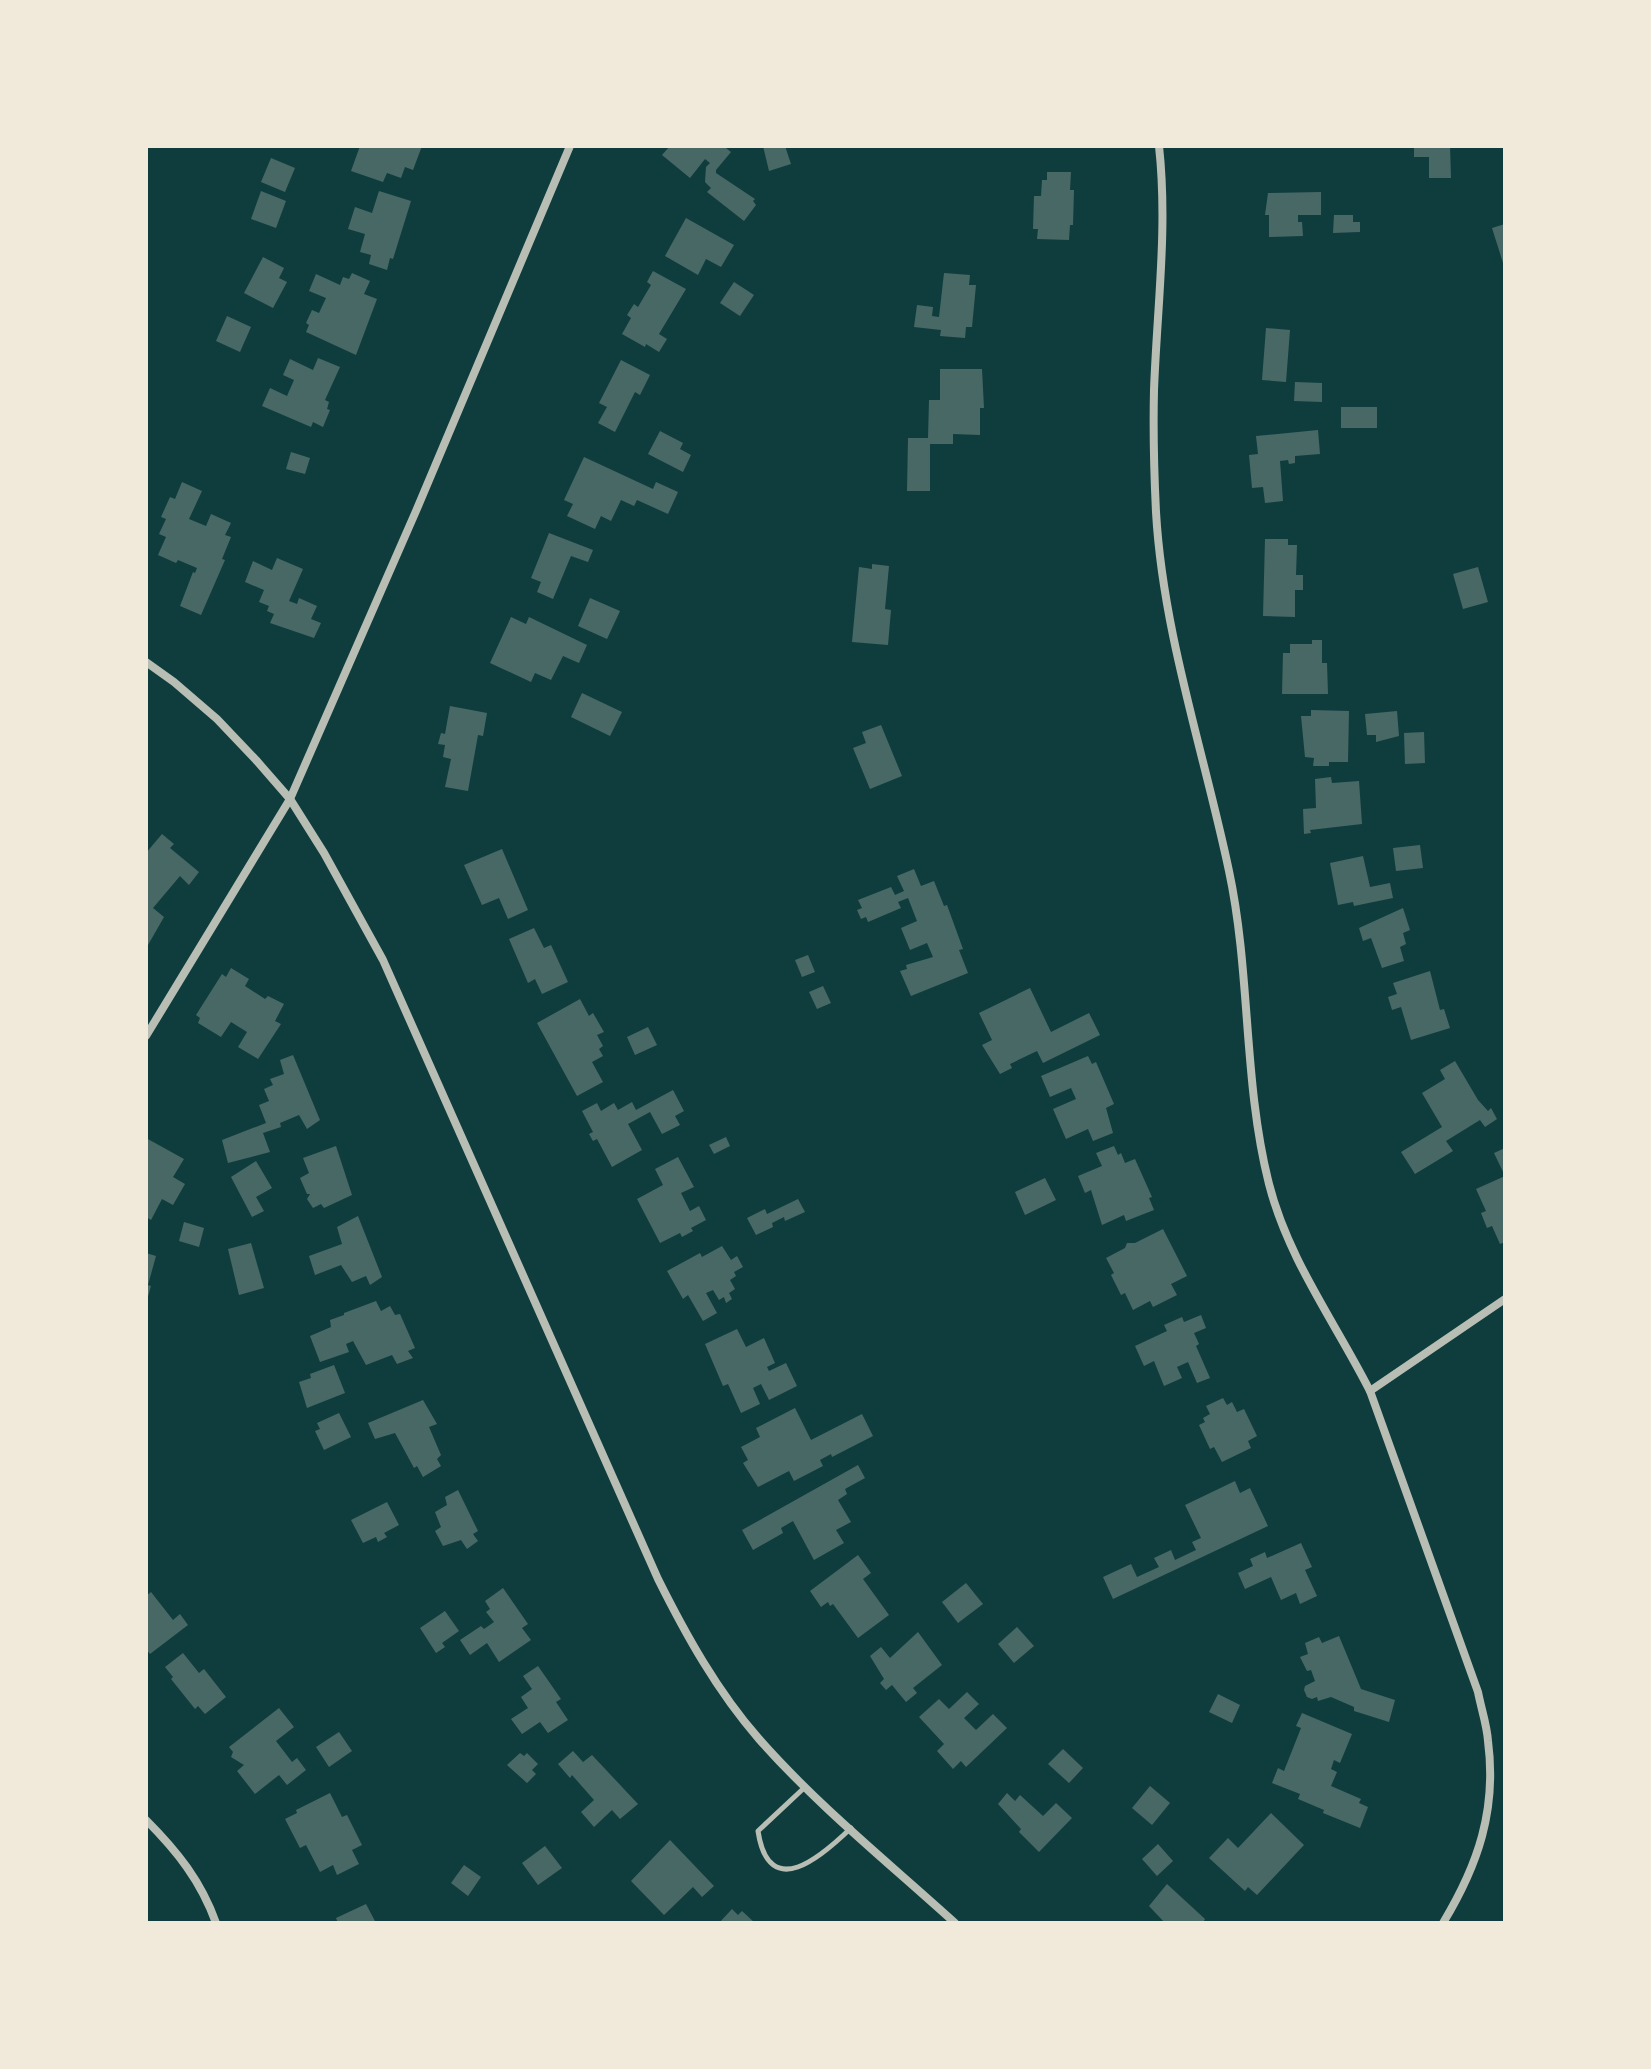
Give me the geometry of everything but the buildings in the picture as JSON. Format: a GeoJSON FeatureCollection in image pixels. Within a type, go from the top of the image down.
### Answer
{"type":"FeatureCollection","features":[{"type":"Feature","properties":{"kind":"street"},"geometry":{"type":"LineString","coordinates":[[146,1036],[290,799],[570,146]]}},
{"type":"Feature","properties":{"kind":"street"},"geometry":{"type":"LineString","coordinates":[[1159,146],[1163,234],[1153,446],[1156,517],[1178,659],[1230,873],[1239,928],[1259,1130],[1268,1182],[1295,1257],[1370,1391],[1478,1692],[1488,1740],[1490,1789],[1483,1838],[1466,1884],[1443,1923]]}},
{"type":"Feature","properties":{"kind":"street"},"geometry":{"type":"LineString","coordinates":[[146,662],[217,719],[290,799],[383,960],[660,1584],[718,1686],[758,1738],[805,1787],[955,1923]]}},
{"type":"Feature","properties":{"kind":"street"},"geometry":{"type":"LineString","coordinates":[[1370,1391],[1505,1299]]}},
{"type":"Feature","properties":{"kind":"street"},"geometry":{"type":"LineString","coordinates":[[146,1820],[175,1849],[194,1876],[208,1900],[216,1923]]}},
{"type":"Feature","properties":{"kind":"lane"},"geometry":{"type":"LineString","coordinates":[[805,1787],[758,1831],[761,1846],[774,1864],[799,1868],[815,1859],[851,1828]]}}]}
